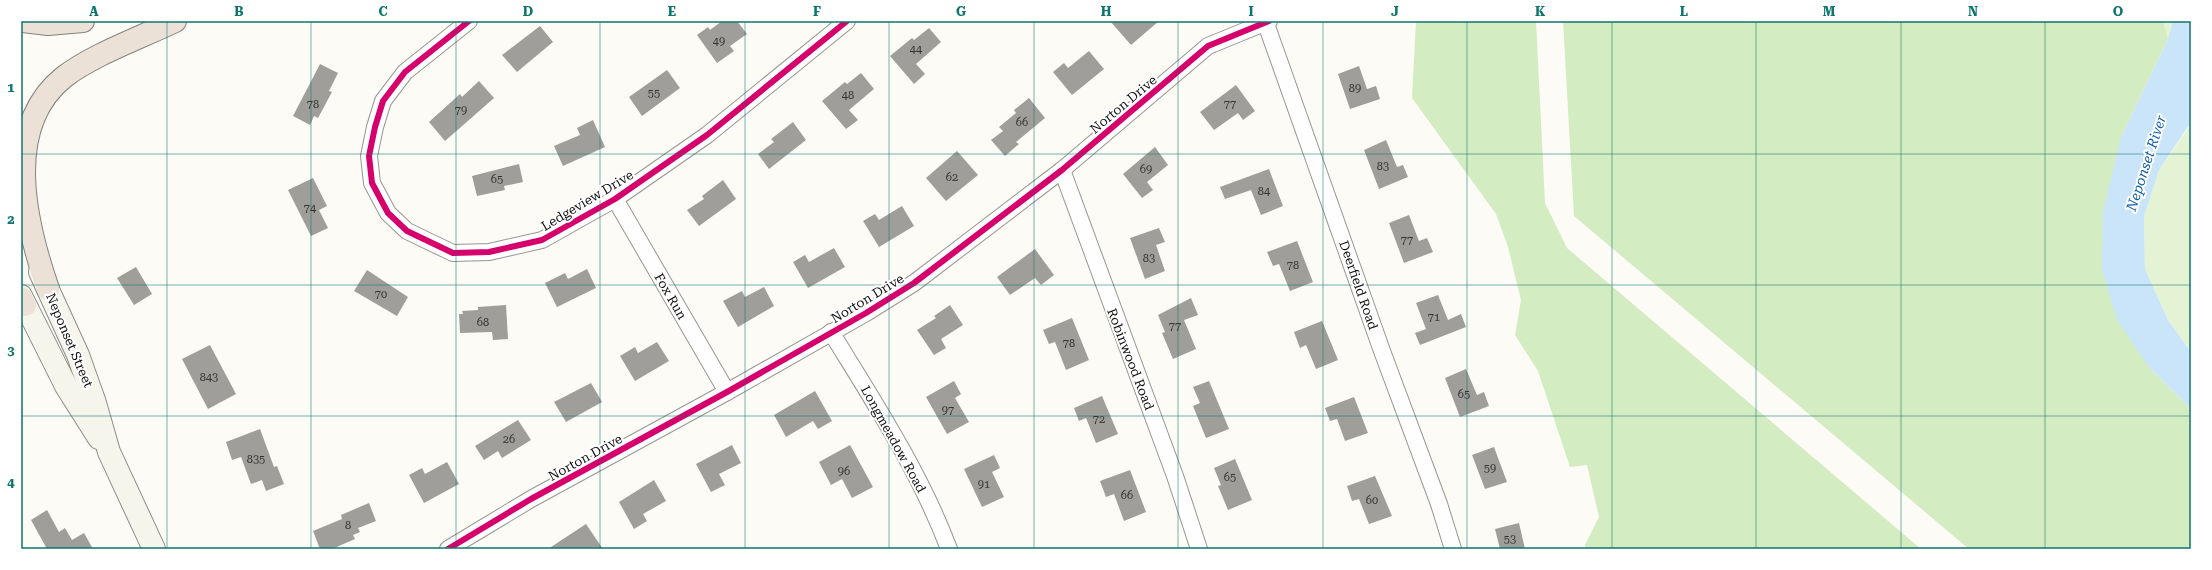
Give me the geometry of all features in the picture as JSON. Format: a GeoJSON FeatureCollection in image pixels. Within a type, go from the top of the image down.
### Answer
{"type":"FeatureCollection","features":[{"type":"Feature","properties":{"kind":"highway"},"geometry":{"type":"LineString","coordinates":[[23,21],[55,24],[84,21]]}},
{"type":"Feature","properties":{"kind":"highway"},"geometry":{"type":"LineString","coordinates":[[48,289],[34,243],[24,196],[26,145],[37,111],[52,88],[71,72],[175,21]]}},
{"type":"Feature","properties":{"kind":"main road","name":"Neponset Street"},"geometry":{"type":"LineString","coordinates":[[21,231],[87,379],[109,452],[154,549]]}},
{"type":"Feature","properties":{"kind":"main road","name":"Neponset Street"},"geometry":{"type":"LineString","coordinates":[[22,300],[66,386],[109,452]]}},
{"type":"Feature","properties":{"kind":"street","name":"Ledgeview Drive"},"geometry":{"type":"LineString","coordinates":[[469,21],[405,72],[383,101],[375,127],[369,156],[372,184],[388,213],[407,231],[453,253],[489,252],[542,240],[615,199],[707,135],[847,21]]}},
{"type":"Feature","properties":{"kind":"street","name":"Norton Drive"},"geometry":{"type":"LineString","coordinates":[[448,549],[531,499],[727,392],[914,283],[1062,170],[1208,46],[1265,21]]}},
{"type":"Feature","properties":{"kind":"street","name":"Deerfield Road"},"geometry":{"type":"LineString","coordinates":[[1265,21],[1379,344],[1439,504],[1452,549]]}},
{"type":"Feature","properties":{"kind":"street","name":"Robinwood Road"},"geometry":{"type":"LineString","coordinates":[[1062,170],[1175,476],[1199,549]]}},
{"type":"Feature","properties":{"kind":"street","name":"Fox Run"},"geometry":{"type":"LineString","coordinates":[[615,199],[727,392]]}},
{"type":"Feature","properties":{"kind":"street","name":"Longmeadow Road"},"geometry":{"type":"LineString","coordinates":[[831,332],[897,438],[938,520],[949,549]]}},
{"type":"Feature","properties":{"kind":"green space"},"geometry":{"type":"Polygon","coordinates":[[[1416,21],[1536,21],[1545,203],[1567,248],[1921,549],[1586,549],[1585,545],[1599,517],[1587,465],[1570,467],[1538,371],[1515,335],[1521,300],[1508,247],[1496,214],[1412,98],[1416,21]]]}},
{"type":"Feature","properties":{"kind":"green space"},"geometry":{"type":"Polygon","coordinates":[[[1563,21],[2163,21],[2168,39],[2121,137],[2148,366],[2191,409],[2191,549],[1969,549],[1574,216],[1563,21]]]}},
{"type":"Feature","properties":{"kind":"green space"},"geometry":{"type":"Polygon","coordinates":[[[2163,21],[2191,21],[2191,352],[2168,320],[2145,269],[2144,217],[2159,170],[2189,127],[2163,21]]]}},
{"type":"Feature","properties":{"kind":"water","name":"Neponset River"},"geometry":{"type":"Polygon","coordinates":[[[2173,21],[2191,21],[2191,122],[2159,170],[2144,217],[2145,269],[2168,320],[2191,352],[2191,409],[2148,366],[2117,320],[2102,269],[2103,212],[2121,137],[2168,39],[2173,21]]]}},
{"type":"Feature","properties":{"kind":"building"},"geometry":{"type":"Polygon","coordinates":[[[722,21],[737,21],[747,34],[730,46],[734,51],[717,63],[697,35],[708,27],[710,30],[722,21]]]}},
{"type":"Feature","properties":{"kind":"building"},"geometry":{"type":"Polygon","coordinates":[[[1110,21],[1159,21],[1131,45],[1110,21]]]}},
{"type":"Feature","properties":{"kind":"building"},"geometry":{"type":"Polygon","coordinates":[[[540,26],[553,42],[517,72],[502,55],[540,26]]]}},
{"type":"Feature","properties":{"kind":"building"},"geometry":{"type":"Polygon","coordinates":[[[929,28],[941,42],[916,64],[925,74],[914,84],[890,56],[912,38],[914,40],[929,28]]]}},
{"type":"Feature","properties":{"kind":"building"},"geometry":{"type":"Polygon","coordinates":[[[1089,51],[1104,69],[1072,95],[1053,72],[1064,63],[1068,68],[1089,51]]]}},
{"type":"Feature","properties":{"kind":"building"},"geometry":{"type":"Polygon","coordinates":[[[320,64],[338,73],[329,91],[332,92],[318,118],[314,116],[310,125],[293,116],[320,64]]]}},
{"type":"Feature","properties":{"kind":"building"},"geometry":{"type":"Polygon","coordinates":[[[1359,66],[1367,89],[1376,86],[1380,99],[1350,109],[1338,74],[1359,66]]]}},
{"type":"Feature","properties":{"kind":"building"},"geometry":{"type":"Polygon","coordinates":[[[667,70],[680,88],[642,116],[629,97],[667,70]]]}},
{"type":"Feature","properties":{"kind":"building"},"geometry":{"type":"Polygon","coordinates":[[[861,73],[874,89],[849,110],[858,120],[846,129],[822,101],[845,82],[847,84],[861,73]]]}},
{"type":"Feature","properties":{"kind":"building"},"geometry":{"type":"Polygon","coordinates":[[[479,81],[494,98],[445,141],[429,122],[460,94],[462,97],[479,81]]]}},
{"type":"Feature","properties":{"kind":"building"},"geometry":{"type":"Polygon","coordinates":[[[1236,85],[1255,111],[1243,120],[1238,113],[1214,130],[1200,112],[1236,85]]]}},
{"type":"Feature","properties":{"kind":"building"},"geometry":{"type":"Polygon","coordinates":[[[1029,98],[1045,118],[1016,142],[1019,144],[1005,156],[991,140],[1003,131],[999,127],[1016,113],[1014,110],[1029,98]]]}},
{"type":"Feature","properties":{"kind":"building"},"geometry":{"type":"Polygon","coordinates":[[[593,120],[605,147],[563,166],[554,146],[580,135],[577,128],[593,120]]]}},
{"type":"Feature","properties":{"kind":"building"},"geometry":{"type":"Polygon","coordinates":[[[793,122],[806,140],[769,169],[758,154],[774,142],[771,139],[793,122]]]}},
{"type":"Feature","properties":{"kind":"building"},"geometry":{"type":"Polygon","coordinates":[[[1386,140],[1397,167],[1403,165],[1408,177],[1379,189],[1364,150],[1386,140]]]}},
{"type":"Feature","properties":{"kind":"building"},"geometry":{"type":"Polygon","coordinates":[[[1155,147],[1168,165],[1147,182],[1153,190],[1142,198],[1123,174],[1155,147]]]}},
{"type":"Feature","properties":{"kind":"building"},"geometry":{"type":"Polygon","coordinates":[[[957,151],[978,175],[946,201],[926,178],[957,151]]]}},
{"type":"Feature","properties":{"kind":"building"},"geometry":{"type":"Polygon","coordinates":[[[519,164],[523,182],[504,186],[505,190],[477,196],[472,176],[519,164]]]}},
{"type":"Feature","properties":{"kind":"building"},"geometry":{"type":"Polygon","coordinates":[[[1269,169],[1283,206],[1261,215],[1251,190],[1225,199],[1220,187],[1269,169]]]}},
{"type":"Feature","properties":{"kind":"building"},"geometry":{"type":"Polygon","coordinates":[[[313,178],[327,206],[319,210],[328,228],[311,236],[288,190],[313,178]]]}},
{"type":"Feature","properties":{"kind":"building"},"geometry":{"type":"Polygon","coordinates":[[[723,180],[736,199],[699,226],[687,210],[704,199],[702,196],[723,180]]]}},
{"type":"Feature","properties":{"kind":"building"},"geometry":{"type":"Polygon","coordinates":[[[902,206],[914,226],[879,247],[863,221],[875,214],[879,220],[902,206]]]}},
{"type":"Feature","properties":{"kind":"building"},"geometry":{"type":"Polygon","coordinates":[[[1409,215],[1419,241],[1427,238],[1433,252],[1404,263],[1389,223],[1409,215]]]}},
{"type":"Feature","properties":{"kind":"building"},"geometry":{"type":"Polygon","coordinates":[[[1159,228],[1165,242],[1156,245],[1165,271],[1145,279],[1130,238],[1159,228]]]}},
{"type":"Feature","properties":{"kind":"building"},"geometry":{"type":"Polygon","coordinates":[[[1297,241],[1313,282],[1290,291],[1279,264],[1273,266],[1267,252],[1297,241]]]}},
{"type":"Feature","properties":{"kind":"building"},"geometry":{"type":"Polygon","coordinates":[[[834,248],[845,267],[808,288],[793,262],[805,255],[809,262],[834,248]]]}},
{"type":"Feature","properties":{"kind":"building"},"geometry":{"type":"Polygon","coordinates":[[[1035,249],[1054,275],[1041,285],[1035,278],[1010,295],[997,277],[1035,249]]]}},
{"type":"Feature","properties":{"kind":"building"},"geometry":{"type":"Polygon","coordinates":[[[136,267],[152,294],[134,305],[117,278],[136,267]]]}},
{"type":"Feature","properties":{"kind":"building"},"geometry":{"type":"Polygon","coordinates":[[[587,269],[596,288],[557,307],[545,283],[565,273],[568,279],[587,269]]]}},
{"type":"Feature","properties":{"kind":"building"},"geometry":{"type":"Polygon","coordinates":[[[367,270],[408,297],[397,316],[354,291],[367,270]]]}},
{"type":"Feature","properties":{"kind":"building"},"geometry":{"type":"Polygon","coordinates":[[[764,287],[774,306],[738,327],[723,301],[742,291],[745,297],[764,287]]]}},
{"type":"Feature","properties":{"kind":"building"},"geometry":{"type":"Polygon","coordinates":[[[1438,295],[1448,320],[1461,314],[1466,327],[1420,345],[1415,333],[1426,329],[1416,303],[1438,295]]]}},
{"type":"Feature","properties":{"kind":"building"},"geometry":{"type":"Polygon","coordinates":[[[1191,298],[1198,315],[1184,320],[1196,349],[1173,359],[1162,333],[1165,332],[1158,315],[1191,298]]]}},
{"type":"Feature","properties":{"kind":"building"},"geometry":{"type":"Polygon","coordinates":[[[506,305],[508,339],[493,340],[492,332],[460,333],[459,314],[463,314],[462,311],[478,310],[478,307],[506,305]]]}},
{"type":"Feature","properties":{"kind":"building"},"geometry":{"type":"Polygon","coordinates":[[[950,305],[963,325],[941,339],[946,348],[934,355],[917,330],[936,318],[934,316],[950,305]]]}},
{"type":"Feature","properties":{"kind":"building"},"geometry":{"type":"Polygon","coordinates":[[[1072,318],[1089,360],[1066,370],[1055,342],[1049,344],[1043,330],[1072,318]]]}},
{"type":"Feature","properties":{"kind":"building"},"geometry":{"type":"Polygon","coordinates":[[[1322,321],[1338,360],[1316,369],[1306,345],[1300,348],[1294,332],[1322,321]]]}},
{"type":"Feature","properties":{"kind":"building"},"geometry":{"type":"Polygon","coordinates":[[[657,342],[669,361],[635,381],[620,356],[635,347],[638,353],[657,342]]]}},
{"type":"Feature","properties":{"kind":"building"},"geometry":{"type":"Polygon","coordinates":[[[210,345],[236,394],[208,409],[182,359],[210,345]]]}},
{"type":"Feature","properties":{"kind":"building"},"geometry":{"type":"Polygon","coordinates":[[[1466,369],[1477,395],[1484,392],[1489,406],[1460,417],[1445,378],[1466,369]]]}},
{"type":"Feature","properties":{"kind":"building"},"geometry":{"type":"Polygon","coordinates":[[[954,381],[961,394],[955,398],[969,422],[947,434],[926,397],[954,381]]]}},
{"type":"Feature","properties":{"kind":"building"},"geometry":{"type":"Polygon","coordinates":[[[1209,381],[1229,429],[1206,438],[1193,406],[1200,403],[1193,387],[1209,381]]]}},
{"type":"Feature","properties":{"kind":"building"},"geometry":{"type":"Polygon","coordinates":[[[591,383],[602,402],[566,422],[554,402],[591,383]]]}},
{"type":"Feature","properties":{"kind":"building"},"geometry":{"type":"Polygon","coordinates":[[[815,391],[832,421],[818,429],[813,421],[786,437],[774,415],[815,391]]]}},
{"type":"Feature","properties":{"kind":"building"},"geometry":{"type":"Polygon","coordinates":[[[1102,396],[1118,434],[1096,443],[1086,418],[1079,421],[1074,408],[1102,396]]]}},
{"type":"Feature","properties":{"kind":"building"},"geometry":{"type":"Polygon","coordinates":[[[1354,397],[1368,433],[1345,441],[1337,419],[1330,421],[1325,408],[1354,397]]]}},
{"type":"Feature","properties":{"kind":"building"},"geometry":{"type":"Polygon","coordinates":[[[518,420],[531,440],[502,458],[498,451],[484,460],[475,446],[518,420]]]}},
{"type":"Feature","properties":{"kind":"building"},"geometry":{"type":"Polygon","coordinates":[[[260,429],[274,467],[277,466],[284,484],[266,491],[262,480],[251,484],[241,457],[232,460],[226,442],[260,429]]]}},
{"type":"Feature","properties":{"kind":"building"},"geometry":{"type":"Polygon","coordinates":[[[732,445],[741,463],[719,474],[725,485],[711,492],[696,464],[732,445]]]}},
{"type":"Feature","properties":{"kind":"building"},"geometry":{"type":"Polygon","coordinates":[[[850,445],[873,487],[852,498],[842,479],[831,485],[819,462],[850,445]]]}},
{"type":"Feature","properties":{"kind":"building"},"geometry":{"type":"Polygon","coordinates":[[[1494,447],[1507,482],[1485,489],[1472,455],[1494,447]]]}},
{"type":"Feature","properties":{"kind":"building"},"geometry":{"type":"Polygon","coordinates":[[[994,455],[1000,468],[992,472],[1004,497],[982,507],[964,469],[994,455]]]}},
{"type":"Feature","properties":{"kind":"building"},"geometry":{"type":"Polygon","coordinates":[[[1235,459],[1252,500],[1228,510],[1218,486],[1221,485],[1214,468],[1235,459]]]}},
{"type":"Feature","properties":{"kind":"building"},"geometry":{"type":"Polygon","coordinates":[[[447,462],[459,484],[424,503],[409,475],[422,468],[425,474],[447,462]]]}},
{"type":"Feature","properties":{"kind":"building"},"geometry":{"type":"Polygon","coordinates":[[[1130,470],[1146,512],[1124,521],[1114,494],[1106,497],[1100,481],[1130,470]]]}},
{"type":"Feature","properties":{"kind":"building"},"geometry":{"type":"Polygon","coordinates":[[[1375,476],[1392,516],[1369,524],[1359,499],[1352,501],[1347,486],[1375,476]]]}},
{"type":"Feature","properties":{"kind":"building"},"geometry":{"type":"Polygon","coordinates":[[[654,480],[666,501],[643,514],[647,521],[634,529],[619,502],[654,480]]]}},
{"type":"Feature","properties":{"kind":"building"},"geometry":{"type":"Polygon","coordinates":[[[369,503],[376,521],[358,528],[360,532],[353,535],[355,539],[332,549],[320,549],[313,531],[342,519],[341,515],[369,503]]]}},
{"type":"Feature","properties":{"kind":"building"},"geometry":{"type":"Polygon","coordinates":[[[47,510],[59,532],[65,528],[72,540],[84,533],[93,549],[47,549],[31,520],[47,510]]]}},
{"type":"Feature","properties":{"kind":"building"},"geometry":{"type":"Polygon","coordinates":[[[1519,523],[1525,549],[1500,549],[1495,529],[1519,523]]]}},
{"type":"Feature","properties":{"kind":"building"},"geometry":{"type":"Polygon","coordinates":[[[586,524],[603,549],[548,549],[586,524]]]}},
{"type":"Feature","properties":{"kind":"cycle path"},"geometry":{"type":"LineString","coordinates":[[469,21],[405,72],[383,101],[375,127],[369,156],[372,183],[388,213],[407,231],[453,253],[489,252],[542,240],[615,199],[707,135],[847,21]]}},
{"type":"Feature","properties":{"kind":"cycle path"},"geometry":{"type":"LineString","coordinates":[[448,549],[531,499],[727,392],[866,313],[914,283],[1062,170],[1208,46],[1269,21]]}}]}
